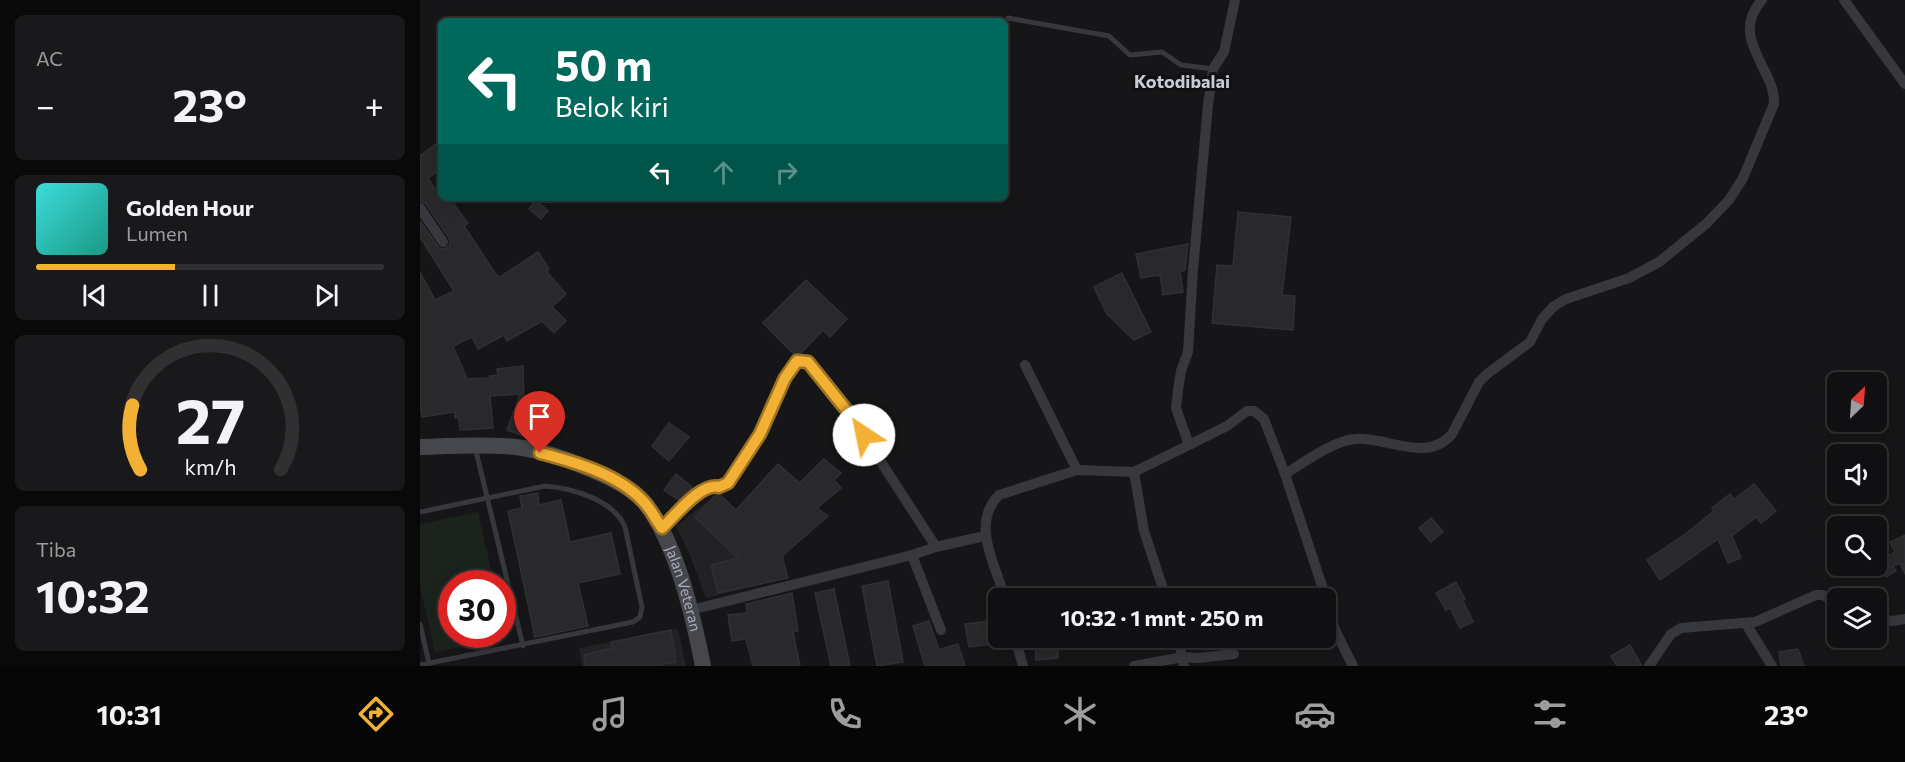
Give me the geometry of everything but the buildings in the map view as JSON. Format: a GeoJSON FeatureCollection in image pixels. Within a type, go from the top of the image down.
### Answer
{"type":"FeatureCollection","features":[{"type":"Feature","properties":{"kind":"main road","name":"Jalan Veteran"},"geometry":{"type":"LineString","coordinates":[[420,447],[475,445],[518,448],[562,459],[597,472],[626,487],[644,501],[662,528],[692,610],[703,666]]}},
{"type":"Feature","properties":{"kind":"street"},"geometry":{"type":"LineString","coordinates":[[1189,445],[1176,408],[1181,371],[1188,352],[1193,270],[1213,69],[1224,52],[1235,0]]}},
{"type":"Feature","properties":{"kind":"street"},"geometry":{"type":"LineString","coordinates":[[1285,474],[1348,440],[1370,440],[1418,448],[1434,446],[1446,441],[1479,382],[1530,342],[1542,319],[1554,306],[1566,299],[1629,278],[1659,262],[1706,224],[1729,200],[1743,178],[1773,104],[1774,92],[1760,64],[1750,34],[1756,7],[1762,0]]}},
{"type":"Feature","properties":{"kind":"street"},"geometry":{"type":"LineString","coordinates":[[1844,0],[1905,84]]}},
{"type":"Feature","properties":{"kind":"street"},"geometry":{"type":"LineString","coordinates":[[420,208],[443,242]]}},
{"type":"Feature","properties":{"kind":"street"},"geometry":{"type":"LineString","coordinates":[[662,528],[702,489],[712,485],[719,487],[728,483],[760,434],[785,378],[797,361],[804,360],[852,417],[936,547]]}},
{"type":"Feature","properties":{"kind":"street"},"geometry":{"type":"LineString","coordinates":[[1025,365],[1077,470]]}},
{"type":"Feature","properties":{"kind":"street"},"geometry":{"type":"LineString","coordinates":[[1002,588],[985,537],[986,514],[991,503],[999,495],[1077,470],[1134,472],[1227,426],[1247,411],[1254,411],[1264,419],[1285,474],[1322,588]]}},
{"type":"Feature","properties":{"kind":"street"},"geometry":{"type":"LineString","coordinates":[[1134,472],[1144,531],[1163,588]]}},
{"type":"Feature","properties":{"kind":"street"},"geometry":{"type":"LineString","coordinates":[[692,610],[936,547],[985,537]]}},
{"type":"Feature","properties":{"kind":"street"},"geometry":{"type":"LineString","coordinates":[[912,555],[942,630]]}},
{"type":"Feature","properties":{"kind":"street"},"geometry":{"type":"LineString","coordinates":[[1649,666],[1671,634],[1681,628],[1746,624],[1816,595],[1827,597]]}},
{"type":"Feature","properties":{"kind":"street"},"geometry":{"type":"LineString","coordinates":[[1887,620],[1905,619]]}},
{"type":"Feature","properties":{"kind":"street"},"geometry":{"type":"LineString","coordinates":[[1746,624],[1772,666]]}},
{"type":"Feature","properties":{"kind":"street"},"geometry":{"type":"LineString","coordinates":[[1336,632],[1353,666]]}},
{"type":"Feature","properties":{"kind":"street"},"geometry":{"type":"LineString","coordinates":[[1018,648],[1023,666]]}},
{"type":"Feature","properties":{"kind":"street"},"geometry":{"type":"LineString","coordinates":[[1134,666],[1234,654]]}},
{"type":"Feature","properties":{"kind":"lane"},"geometry":{"type":"LineString","coordinates":[[1008,18],[1109,36],[1130,55],[1162,52],[1181,65],[1213,69]]}},
{"type":"Feature","properties":{"kind":"lane"},"geometry":{"type":"LineString","coordinates":[[475,445],[523,646]]}},
{"type":"Feature","properties":{"kind":"lane"},"geometry":{"type":"LineString","coordinates":[[420,512],[545,486],[565,487],[610,507],[620,516],[625,527],[642,607],[640,617],[633,622],[420,665]]}},
{"type":"Feature","properties":{"kind":"lane"},"geometry":{"type":"LineString","coordinates":[[420,624],[429,663]]}},
{"type":"Feature","properties":{"kind":"shaded area"},"geometry":{"type":"Polygon","coordinates":[[[824,459],[841,473],[834,480],[841,488],[818,508],[828,516],[783,556],[788,577],[706,598],[676,526],[718,493],[736,510],[778,464],[800,483],[824,459]]]}},
{"type":"Feature","properties":{"kind":"shaded area"},"geometry":{"type":"Polygon","coordinates":[[[478,512],[491,570],[438,570],[438,648],[457,648],[435,652],[420,586],[420,524],[478,512]]]}},
{"type":"Feature","properties":{"kind":"shaded area"},"geometry":{"type":"Polygon","coordinates":[[[678,629],[686,666],[582,666],[579,648],[678,629]]]}},
{"type":"Feature","properties":{"kind":"district","name":"Kotodibalai"},"geometry":{"type":"Point","coordinates":[1182,82]}},
{"type":"Feature","properties":{"kind":"route"},"geometry":{"type":"LineString","coordinates":[[540,453],[597,472],[626,487],[644,501],[662,528],[702,489],[712,485],[719,487],[728,483],[760,434],[785,378],[797,361],[808,362],[864,435]]}}]}
